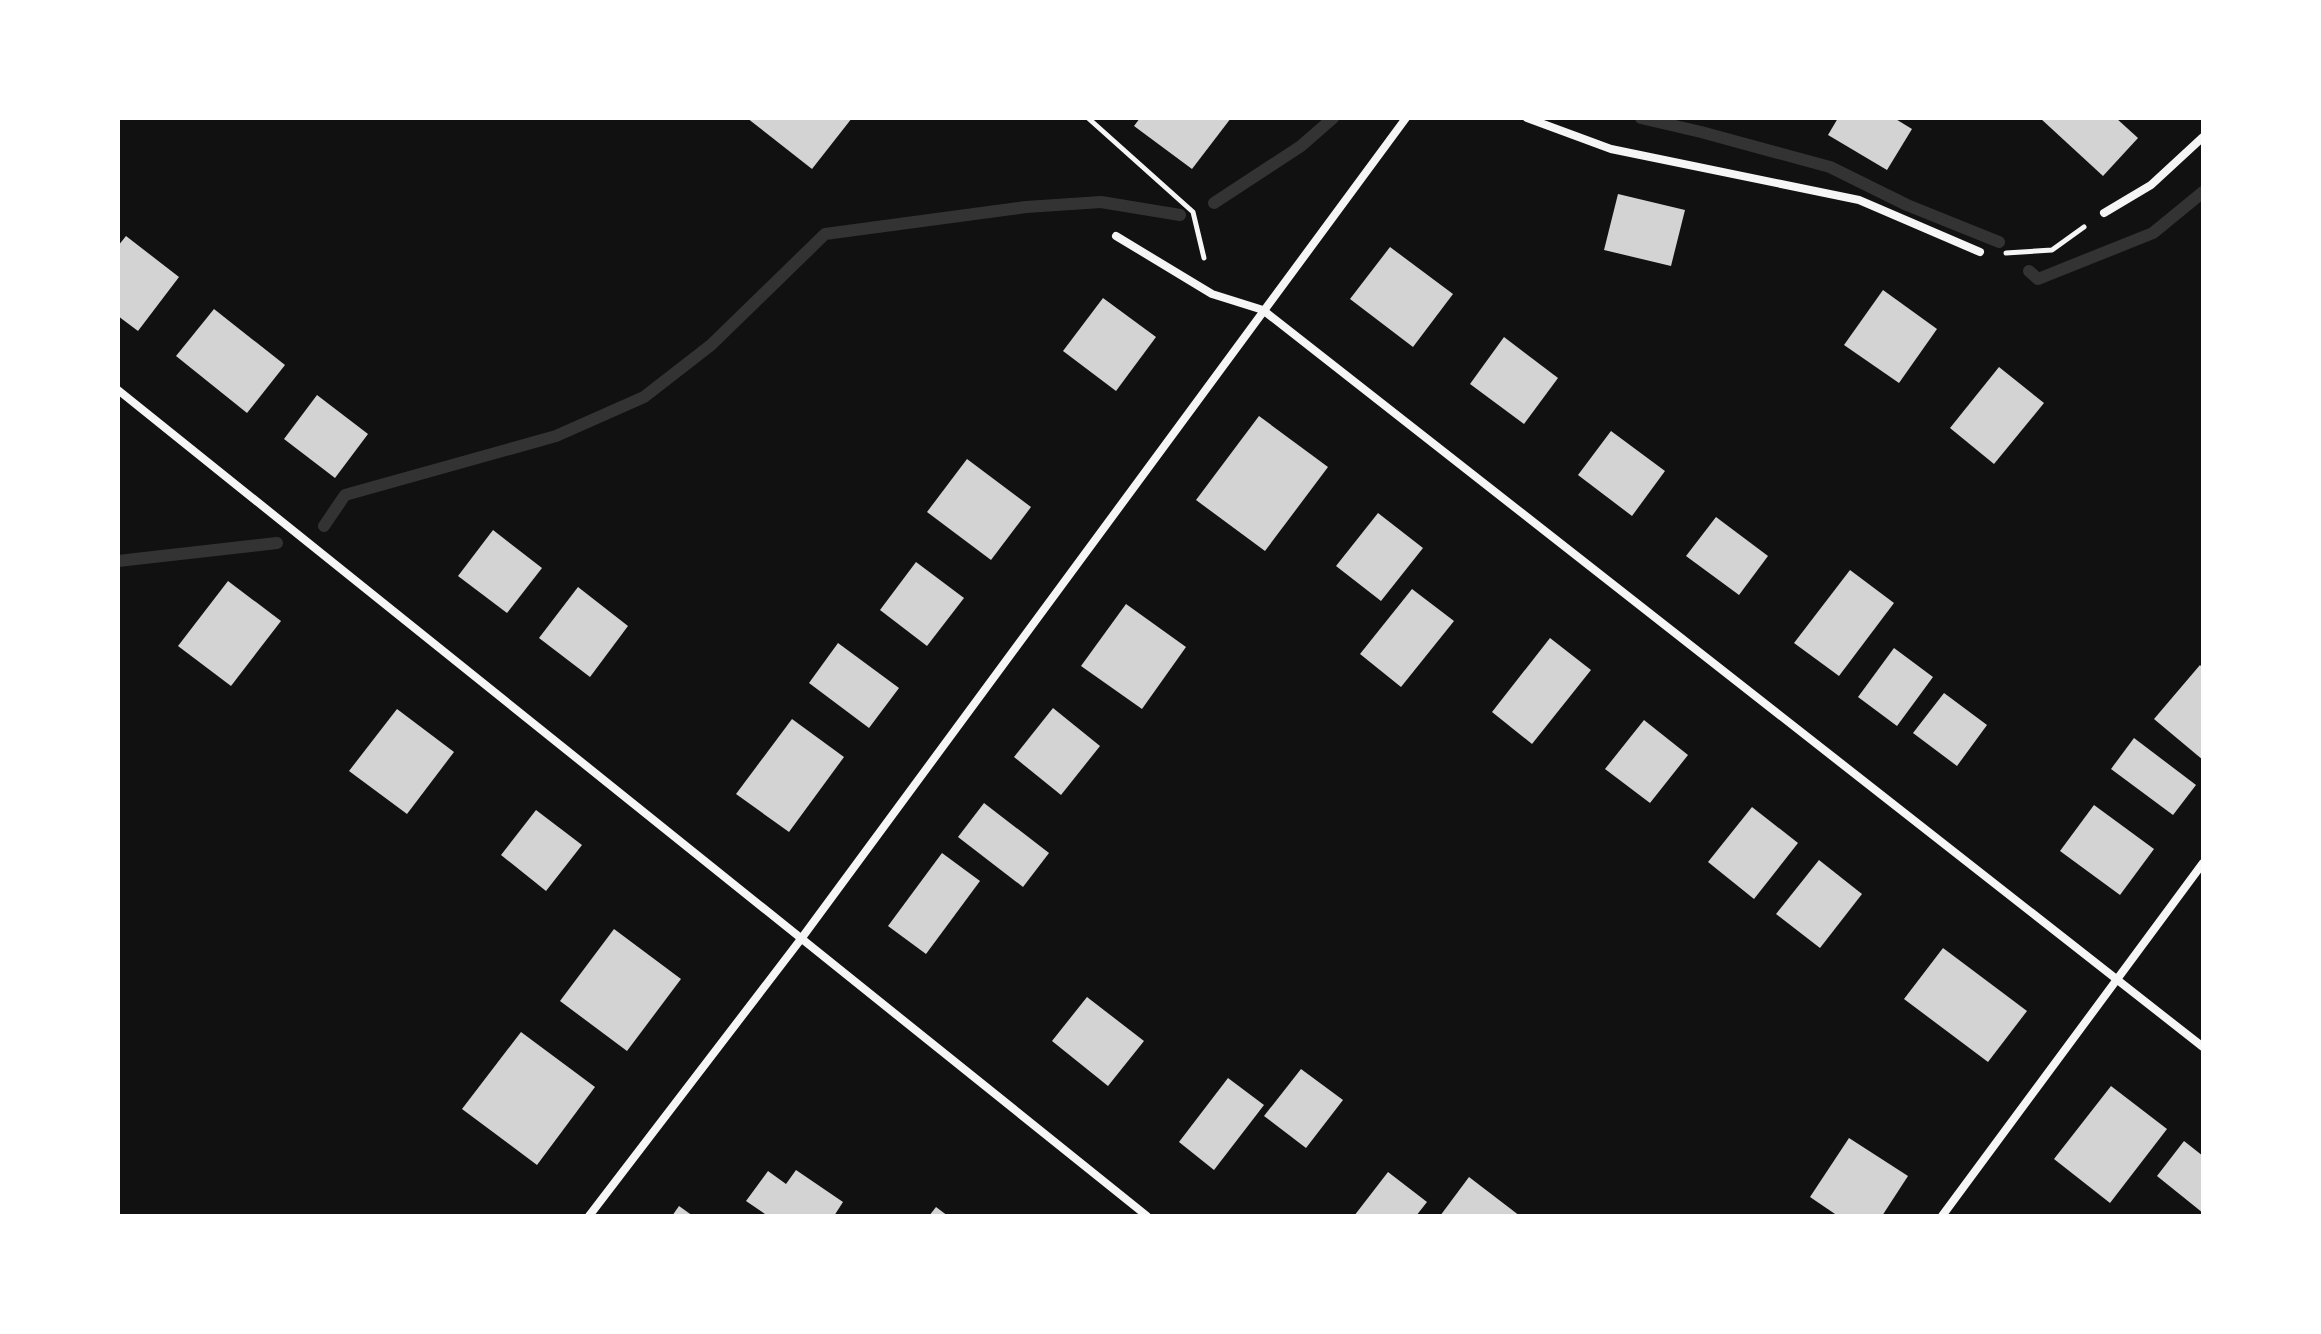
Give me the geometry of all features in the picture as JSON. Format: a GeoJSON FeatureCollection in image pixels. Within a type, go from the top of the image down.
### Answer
{"type":"FeatureCollection","features":[{"type":"Feature","properties":{"kind":"street"},"geometry":{"type":"LineString","coordinates":[[589,1216],[801,939],[1406,118]]}},
{"type":"Feature","properties":{"kind":"street"},"geometry":{"type":"LineString","coordinates":[[1527,118],[1611,149],[1859,200],[1980,252]]}},
{"type":"Feature","properties":{"kind":"street"},"geometry":{"type":"LineString","coordinates":[[2104,213],[2151,185],[2203,137]]}},
{"type":"Feature","properties":{"kind":"street"},"geometry":{"type":"LineString","coordinates":[[1116,236],[1212,294],[1263,310],[2203,1047]]}},
{"type":"Feature","properties":{"kind":"street"},"geometry":{"type":"LineString","coordinates":[[118,390],[1147,1216]]}},
{"type":"Feature","properties":{"kind":"street"},"geometry":{"type":"LineString","coordinates":[[1942,1216],[2203,863]]}},
{"type":"Feature","properties":{"kind":"path"},"geometry":{"type":"LineString","coordinates":[[1088,118],[1193,212],[1212,294]]}},
{"type":"Feature","properties":{"kind":"path"},"geometry":{"type":"LineString","coordinates":[[1980,252],[2052,250],[2104,213]]}},
{"type":"Feature","properties":{"kind":"building"},"geometry":{"type":"Polygon","coordinates":[[[747,118],[852,118],[812,169],[747,118]]]}},
{"type":"Feature","properties":{"kind":"building"},"geometry":{"type":"Polygon","coordinates":[[[1140,118],[1231,118],[1192,169],[1134,126],[1140,118]]]}},
{"type":"Feature","properties":{"kind":"building"},"geometry":{"type":"Polygon","coordinates":[[[1838,118],[1894,118],[1912,129],[1887,170],[1828,135],[1838,118]]]}},
{"type":"Feature","properties":{"kind":"building"},"geometry":{"type":"Polygon","coordinates":[[[2040,118],[2116,118],[2138,138],[2103,176],[2040,118]]]}},
{"type":"Feature","properties":{"kind":"building"},"geometry":{"type":"Polygon","coordinates":[[[1618,194],[1685,210],[1671,266],[1604,250],[1618,194]]]}},
{"type":"Feature","properties":{"kind":"building"},"geometry":{"type":"Polygon","coordinates":[[[126,236],[179,277],[138,331],[118,316],[118,246],[126,236]]]}},
{"type":"Feature","properties":{"kind":"building"},"geometry":{"type":"Polygon","coordinates":[[[1390,247],[1453,294],[1413,347],[1350,299],[1390,247]]]}},
{"type":"Feature","properties":{"kind":"building"},"geometry":{"type":"Polygon","coordinates":[[[1883,290],[1937,329],[1899,383],[1844,345],[1883,290]]]}},
{"type":"Feature","properties":{"kind":"building"},"geometry":{"type":"Polygon","coordinates":[[[1103,298],[1156,337],[1116,391],[1063,351],[1103,298]]]}},
{"type":"Feature","properties":{"kind":"building"},"geometry":{"type":"Polygon","coordinates":[[[214,309],[285,365],[247,413],[176,356],[214,309]]]}},
{"type":"Feature","properties":{"kind":"building"},"geometry":{"type":"Polygon","coordinates":[[[1504,337],[1558,378],[1524,424],[1470,384],[1504,337]]]}},
{"type":"Feature","properties":{"kind":"building"},"geometry":{"type":"Polygon","coordinates":[[[1999,367],[2044,403],[1994,464],[1950,428],[1999,367]]]}},
{"type":"Feature","properties":{"kind":"building"},"geometry":{"type":"Polygon","coordinates":[[[317,395],[368,434],[335,478],[284,439],[317,395]]]}},
{"type":"Feature","properties":{"kind":"building"},"geometry":{"type":"Polygon","coordinates":[[[1259,416],[1328,467],[1265,551],[1196,500],[1259,416]]]}},
{"type":"Feature","properties":{"kind":"building"},"geometry":{"type":"Polygon","coordinates":[[[1611,431],[1665,471],[1632,516],[1578,475],[1611,431]]]}},
{"type":"Feature","properties":{"kind":"building"},"geometry":{"type":"Polygon","coordinates":[[[967,459],[1031,507],[991,560],[927,512],[967,459]]]}},
{"type":"Feature","properties":{"kind":"building"},"geometry":{"type":"Polygon","coordinates":[[[1378,513],[1423,548],[1381,601],[1336,566],[1378,513]]]}},
{"type":"Feature","properties":{"kind":"building"},"geometry":{"type":"Polygon","coordinates":[[[1716,517],[1768,556],[1739,595],[1686,556],[1716,517]]]}},
{"type":"Feature","properties":{"kind":"building"},"geometry":{"type":"Polygon","coordinates":[[[493,530],[542,568],[507,613],[458,576],[493,530]]]}},
{"type":"Feature","properties":{"kind":"building"},"geometry":{"type":"Polygon","coordinates":[[[916,562],[964,598],[927,646],[880,610],[916,562]]]}},
{"type":"Feature","properties":{"kind":"building"},"geometry":{"type":"Polygon","coordinates":[[[1850,570],[1894,603],[1839,676],[1794,643],[1850,570]]]}},
{"type":"Feature","properties":{"kind":"building"},"geometry":{"type":"Polygon","coordinates":[[[228,581],[281,621],[231,686],[178,646],[228,581]]]}},
{"type":"Feature","properties":{"kind":"building"},"geometry":{"type":"Polygon","coordinates":[[[578,587],[628,626],[590,677],[539,638],[578,587]]]}},
{"type":"Feature","properties":{"kind":"building"},"geometry":{"type":"Polygon","coordinates":[[[1412,589],[1454,621],[1401,687],[1360,654],[1412,589]]]}},
{"type":"Feature","properties":{"kind":"building"},"geometry":{"type":"Polygon","coordinates":[[[1126,604],[1186,647],[1142,709],[1081,666],[1126,604]]]}},
{"type":"Feature","properties":{"kind":"building"},"geometry":{"type":"Polygon","coordinates":[[[1550,638],[1591,670],[1532,744],[1492,712],[1550,638]]]}},
{"type":"Feature","properties":{"kind":"building"},"geometry":{"type":"Polygon","coordinates":[[[838,643],[899,688],[869,728],[809,683],[838,643]]]}},
{"type":"Feature","properties":{"kind":"building"},"geometry":{"type":"Polygon","coordinates":[[[1894,648],[1933,677],[1897,726],[1858,697],[1894,648]]]}},
{"type":"Feature","properties":{"kind":"building"},"geometry":{"type":"Polygon","coordinates":[[[2200,665],[2203,668],[2203,760],[2154,719],[2200,665]]]}},
{"type":"Feature","properties":{"kind":"building"},"geometry":{"type":"Polygon","coordinates":[[[1944,693],[1987,725],[1957,766],[1913,733],[1944,693]]]}},
{"type":"Feature","properties":{"kind":"building"},"geometry":{"type":"Polygon","coordinates":[[[1053,708],[1100,746],[1061,795],[1014,757],[1053,708]]]}},
{"type":"Feature","properties":{"kind":"building"},"geometry":{"type":"Polygon","coordinates":[[[397,709],[454,752],[407,814],[349,771],[397,709]]]}},
{"type":"Feature","properties":{"kind":"building"},"geometry":{"type":"Polygon","coordinates":[[[792,719],[844,757],[789,832],[736,794],[792,719]]]}},
{"type":"Feature","properties":{"kind":"building"},"geometry":{"type":"Polygon","coordinates":[[[1644,720],[1688,755],[1650,803],[1605,769],[1644,720]]]}},
{"type":"Feature","properties":{"kind":"building"},"geometry":{"type":"Polygon","coordinates":[[[2134,738],[2196,785],[2173,815],[2111,769],[2134,738]]]}},
{"type":"Feature","properties":{"kind":"building"},"geometry":{"type":"Polygon","coordinates":[[[984,803],[1049,853],[1023,887],[958,837],[984,803]]]}},
{"type":"Feature","properties":{"kind":"building"},"geometry":{"type":"Polygon","coordinates":[[[2094,805],[2154,849],[2120,895],[2060,851],[2094,805]]]}},
{"type":"Feature","properties":{"kind":"building"},"geometry":{"type":"Polygon","coordinates":[[[1752,807],[1798,843],[1754,899],[1708,862],[1752,807]]]}},
{"type":"Feature","properties":{"kind":"building"},"geometry":{"type":"Polygon","coordinates":[[[536,810],[582,845],[546,891],[501,855],[536,810]]]}},
{"type":"Feature","properties":{"kind":"building"},"geometry":{"type":"Polygon","coordinates":[[[942,853],[980,881],[926,954],[888,926],[942,853]]]}},
{"type":"Feature","properties":{"kind":"building"},"geometry":{"type":"Polygon","coordinates":[[[1819,860],[1862,894],[1820,948],[1776,914],[1819,860]]]}},
{"type":"Feature","properties":{"kind":"building"},"geometry":{"type":"Polygon","coordinates":[[[614,929],[681,979],[627,1051],[560,1001],[614,929]]]}},
{"type":"Feature","properties":{"kind":"building"},"geometry":{"type":"Polygon","coordinates":[[[1943,948],[2027,1011],[1988,1062],[1904,999],[1943,948]]]}},
{"type":"Feature","properties":{"kind":"building"},"geometry":{"type":"Polygon","coordinates":[[[1087,997],[1144,1041],[1108,1086],[1052,1041],[1087,997]]]}},
{"type":"Feature","properties":{"kind":"building"},"geometry":{"type":"Polygon","coordinates":[[[521,1032],[595,1087],[537,1165],[462,1109],[521,1032]]]}},
{"type":"Feature","properties":{"kind":"building"},"geometry":{"type":"Polygon","coordinates":[[[1301,1069],[1343,1100],[1306,1148],[1264,1116],[1301,1069]]]}},
{"type":"Feature","properties":{"kind":"building"},"geometry":{"type":"Polygon","coordinates":[[[1228,1078],[1264,1105],[1214,1170],[1179,1142],[1228,1078]]]}},
{"type":"Feature","properties":{"kind":"building"},"geometry":{"type":"Polygon","coordinates":[[[2111,1086],[2167,1129],[2110,1203],[2054,1159],[2111,1086]]]}},
{"type":"Feature","properties":{"kind":"building"},"geometry":{"type":"Polygon","coordinates":[[[1849,1138],[1908,1176],[1882,1216],[1838,1216],[1810,1197],[1849,1138]]]}},
{"type":"Feature","properties":{"kind":"building"},"geometry":{"type":"Polygon","coordinates":[[[2184,1141],[2203,1156],[2203,1213],[2157,1176],[2184,1141]]]}},
{"type":"Feature","properties":{"kind":"building"},"geometry":{"type":"Polygon","coordinates":[[[796,1170],[843,1202],[834,1216],[768,1216],[746,1201],[768,1171],[786,1184],[796,1170]]]}},
{"type":"Feature","properties":{"kind":"building"},"geometry":{"type":"Polygon","coordinates":[[[1388,1172],[1427,1202],[1416,1216],[1354,1216],[1388,1172]]]}},
{"type":"Feature","properties":{"kind":"building"},"geometry":{"type":"Polygon","coordinates":[[[1469,1177],[1520,1216],[1440,1216],[1469,1177]]]}},
{"type":"Feature","properties":{"kind":"building"},"geometry":{"type":"Polygon","coordinates":[[[679,1206],[693,1216],[672,1216],[679,1206]]]}},
{"type":"Feature","properties":{"kind":"building"},"geometry":{"type":"Polygon","coordinates":[[[936,1207],[948,1216],[929,1216],[936,1207]]]}},
{"type":"Feature","properties":{"kind":"waterway"},"geometry":{"type":"LineString","coordinates":[[1214,203],[1301,146],[1333,118]]}},
{"type":"Feature","properties":{"kind":"waterway"},"geometry":{"type":"LineString","coordinates":[[1641,118],[1830,167],[1907,205],[1999,242]]}},
{"type":"Feature","properties":{"kind":"waterway"},"geometry":{"type":"LineString","coordinates":[[2029,271],[2038,279],[2153,233],[2203,192]]}},
{"type":"Feature","properties":{"kind":"waterway"},"geometry":{"type":"LineString","coordinates":[[324,526],[345,495],[556,436],[644,397],[711,345],[825,234],[1026,207],[1101,202],[1180,215]]}},
{"type":"Feature","properties":{"kind":"waterway"},"geometry":{"type":"LineString","coordinates":[[118,561],[277,543]]}}]}
